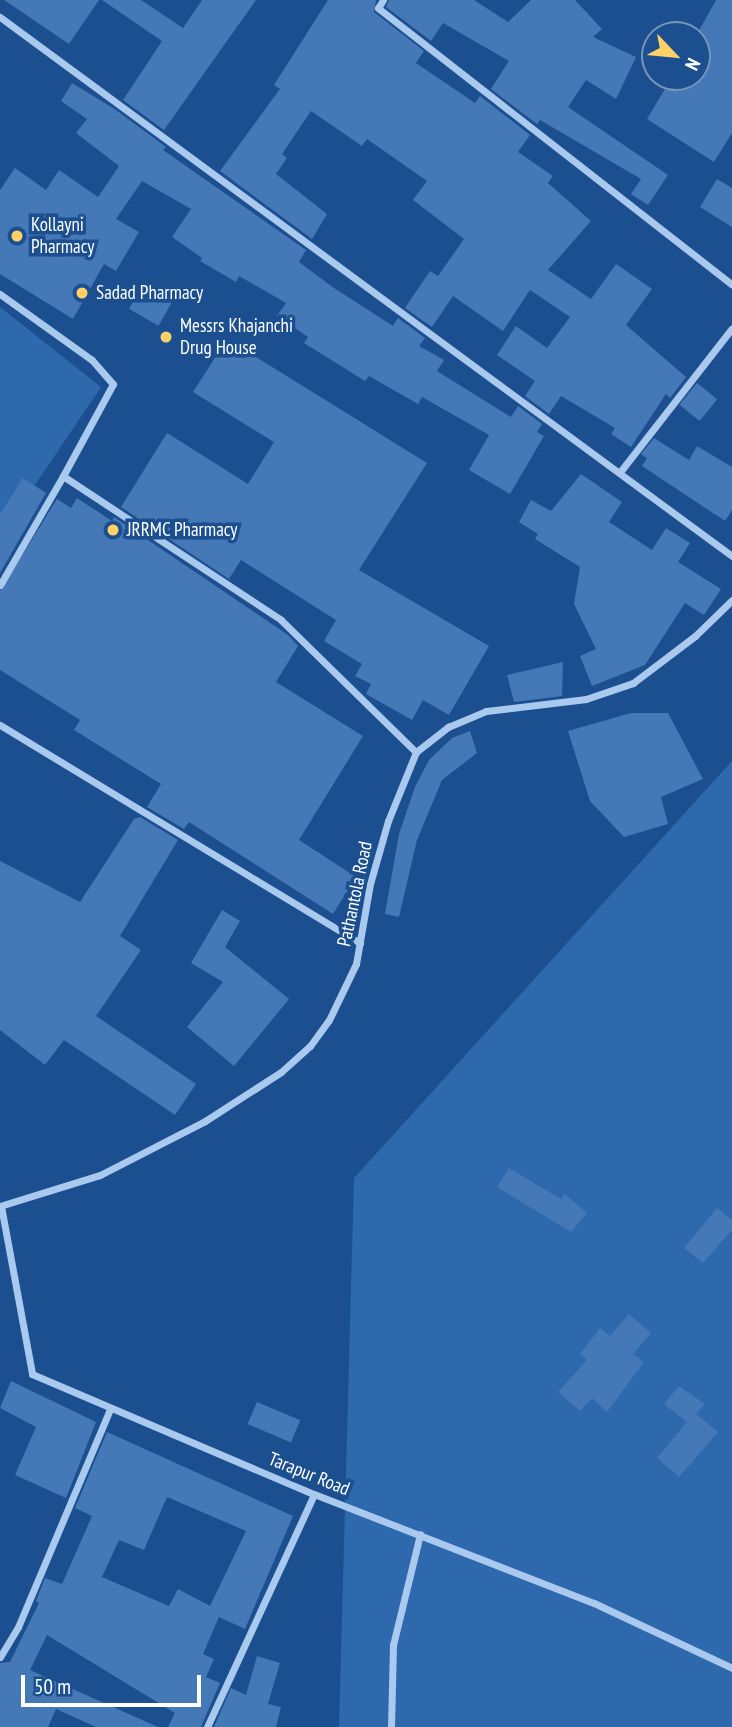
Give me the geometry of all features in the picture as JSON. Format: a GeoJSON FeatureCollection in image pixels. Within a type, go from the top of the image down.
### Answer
{"type":"FeatureCollection","features":[{"type":"Feature","properties":{"kind":"street"},"geometry":{"type":"LineString","coordinates":[[383,0],[378,8],[732,285]]}},
{"type":"Feature","properties":{"kind":"street"},"geometry":{"type":"LineString","coordinates":[[0,17],[732,556]]}},
{"type":"Feature","properties":{"kind":"street"},"geometry":{"type":"LineString","coordinates":[[0,294],[92,360],[113,384],[0,585]]}},
{"type":"Feature","properties":{"kind":"street"},"geometry":{"type":"LineString","coordinates":[[620,472],[732,328]]}},
{"type":"Feature","properties":{"kind":"street"},"geometry":{"type":"LineString","coordinates":[[63,476],[281,620],[416,752]]}},
{"type":"Feature","properties":{"kind":"street","name":"Pathantola Road"},"geometry":{"type":"LineString","coordinates":[[0,1206],[100,1175],[205,1121],[281,1072],[329,1020],[356,964],[388,821],[416,752],[448,727],[486,711],[586,699],[633,683],[695,636],[732,600]]}},
{"type":"Feature","properties":{"kind":"street"},"geometry":{"type":"LineString","coordinates":[[0,725],[360,943]]}},
{"type":"Feature","properties":{"kind":"street","name":"Tarapur Road"},"geometry":{"type":"LineString","coordinates":[[0,1206],[32,1374],[314,1494],[594,1603],[732,1668]]}},
{"type":"Feature","properties":{"kind":"street"},"geometry":{"type":"LineString","coordinates":[[0,1657],[18,1627],[110,1409]]}},
{"type":"Feature","properties":{"kind":"street"},"geometry":{"type":"LineString","coordinates":[[207,1727],[314,1494]]}},
{"type":"Feature","properties":{"kind":"street"},"geometry":{"type":"LineString","coordinates":[[391,1727],[393,1645],[421,1534]]}},
{"type":"Feature","properties":{"kind":"shaded area"},"geometry":{"type":"Polygon","coordinates":[[[0,307],[101,387],[0,537],[0,307]]]}},
{"type":"Feature","properties":{"kind":"shaded area"},"geometry":{"type":"Polygon","coordinates":[[[732,761],[732,1727],[339,1727],[354,1178],[732,761]]]}},
{"type":"Feature","properties":{"kind":"building"},"geometry":{"type":"Polygon","coordinates":[[[4,0],[99,0],[69,44],[4,0]]]}},
{"type":"Feature","properties":{"kind":"building"},"geometry":{"type":"Polygon","coordinates":[[[102,0],[141,0],[183,28],[202,0],[256,0],[164,130],[123,100],[162,41],[102,0]]]}},
{"type":"Feature","properties":{"kind":"building"},"geometry":{"type":"Polygon","coordinates":[[[328,0],[376,0],[374,12],[424,51],[416,63],[475,103],[480,96],[530,135],[518,152],[553,176],[548,183],[591,221],[548,270],[591,299],[616,264],[652,289],[626,325],[686,377],[670,398],[666,394],[631,447],[611,434],[615,428],[561,396],[549,414],[525,396],[535,381],[497,355],[516,326],[547,348],[570,317],[530,290],[503,331],[453,296],[432,327],[405,308],[430,271],[438,276],[464,239],[413,200],[427,181],[367,139],[362,146],[311,111],[282,154],[287,158],[276,174],[327,214],[312,239],[220,171],[280,89],[274,85],[328,0]]]}},
{"type":"Feature","properties":{"kind":"building"},"geometry":{"type":"Polygon","coordinates":[[[389,0],[474,0],[508,22],[531,0],[575,0],[602,29],[593,37],[636,57],[616,99],[586,80],[568,107],[668,175],[648,205],[631,194],[641,179],[540,120],[537,124],[491,89],[509,61],[443,23],[431,41],[386,7],[389,0]]]}},
{"type":"Feature","properties":{"kind":"building"},"geometry":{"type":"Polygon","coordinates":[[[716,0],[732,0],[732,133],[714,162],[647,119],[664,91],[711,91],[711,21],[704,21],[716,0]]]}},
{"type":"Feature","properties":{"kind":"building"},"geometry":{"type":"Polygon","coordinates":[[[72,83],[116,110],[166,147],[163,150],[306,250],[299,262],[331,286],[393,326],[398,318],[425,338],[419,346],[444,360],[437,371],[511,417],[518,406],[542,424],[537,432],[544,436],[510,494],[469,470],[489,435],[422,397],[418,404],[369,376],[365,381],[304,343],[308,337],[277,316],[286,303],[239,276],[236,282],[200,261],[202,258],[172,237],[191,209],[142,181],[116,219],[139,232],[116,271],[104,264],[73,319],[0,274],[0,190],[15,168],[46,190],[59,170],[98,197],[119,166],[76,133],[87,119],[61,101],[72,83]]]}},
{"type":"Feature","properties":{"kind":"building"},"geometry":{"type":"Polygon","coordinates":[[[717,179],[732,188],[732,227],[700,207],[717,179]]]}},
{"type":"Feature","properties":{"kind":"building"},"geometry":{"type":"Polygon","coordinates":[[[145,281],[174,298],[158,326],[129,309],[145,281]]]}},
{"type":"Feature","properties":{"kind":"building"},"geometry":{"type":"Polygon","coordinates":[[[227,339],[427,463],[359,570],[489,646],[449,715],[423,700],[412,720],[366,694],[371,684],[355,676],[362,664],[324,641],[336,620],[241,560],[229,579],[121,507],[167,433],[248,484],[274,442],[193,392],[227,339]]]}},
{"type":"Feature","properties":{"kind":"building"},"geometry":{"type":"Polygon","coordinates":[[[697,383],[717,399],[700,421],[679,405],[697,383]]]}},
{"type":"Feature","properties":{"kind":"building"},"geometry":{"type":"Polygon","coordinates":[[[654,438],[689,460],[697,446],[732,467],[732,510],[725,521],[642,466],[647,458],[641,454],[654,438]]]}},
{"type":"Feature","properties":{"kind":"building"},"geometry":{"type":"Polygon","coordinates":[[[581,474],[622,502],[609,522],[652,550],[666,528],[690,543],[678,562],[721,589],[704,615],[685,603],[645,665],[592,686],[580,656],[596,649],[574,604],[580,567],[535,539],[538,534],[519,522],[531,500],[551,511],[581,474]]]}},
{"type":"Feature","properties":{"kind":"building"},"geometry":{"type":"Polygon","coordinates":[[[23,478],[46,493],[0,573],[0,514],[23,478]]]}},
{"type":"Feature","properties":{"kind":"building"},"geometry":{"type":"Polygon","coordinates":[[[77,498],[112,521],[114,517],[288,635],[298,646],[276,682],[363,736],[299,840],[356,877],[333,914],[189,822],[184,829],[147,807],[161,784],[74,730],[80,720],[0,670],[0,591],[57,499],[71,508],[77,498]]]}},
{"type":"Feature","properties":{"kind":"building"},"geometry":{"type":"Polygon","coordinates":[[[563,662],[562,696],[514,702],[507,675],[563,662]]]}},
{"type":"Feature","properties":{"kind":"building"},"geometry":{"type":"Polygon","coordinates":[[[631,713],[668,713],[703,779],[661,797],[668,824],[624,837],[590,801],[568,731],[631,713]]]}},
{"type":"Feature","properties":{"kind":"building"},"geometry":{"type":"Polygon","coordinates":[[[470,731],[477,753],[442,780],[417,840],[399,917],[385,914],[399,834],[415,787],[429,760],[452,738],[470,731]]]}},
{"type":"Feature","properties":{"kind":"building"},"geometry":{"type":"Polygon","coordinates":[[[140,817],[178,840],[120,936],[141,950],[96,1016],[196,1084],[175,1115],[64,1040],[45,1065],[0,1030],[0,861],[80,902],[134,819],[140,817]]]}},
{"type":"Feature","properties":{"kind":"building"},"geometry":{"type":"Polygon","coordinates":[[[222,910],[240,921],[225,947],[289,999],[234,1066],[187,1027],[223,982],[191,963],[222,910]]]}},
{"type":"Feature","properties":{"kind":"building"},"geometry":{"type":"Polygon","coordinates":[[[509,1168],[561,1199],[565,1194],[587,1213],[571,1232],[497,1187],[509,1168]]]}},
{"type":"Feature","properties":{"kind":"building"},"geometry":{"type":"Polygon","coordinates":[[[717,1208],[732,1220],[732,1230],[703,1263],[684,1248],[717,1208]]]}},
{"type":"Feature","properties":{"kind":"building"},"geometry":{"type":"Polygon","coordinates":[[[629,1314],[651,1333],[633,1354],[644,1362],[607,1412],[592,1398],[580,1411],[558,1392],[587,1360],[580,1354],[600,1328],[610,1336],[629,1314]]]}},
{"type":"Feature","properties":{"kind":"building"},"geometry":{"type":"Polygon","coordinates":[[[11,1381],[96,1422],[66,1498],[15,1475],[36,1427],[0,1408],[11,1381]]]}},
{"type":"Feature","properties":{"kind":"building"},"geometry":{"type":"Polygon","coordinates":[[[679,1386],[705,1404],[696,1414],[718,1432],[679,1477],[657,1458],[687,1422],[664,1404],[679,1386]]]}},
{"type":"Feature","properties":{"kind":"building"},"geometry":{"type":"Polygon","coordinates":[[[257,1402],[300,1420],[291,1442],[248,1424],[257,1402]]]}},
{"type":"Feature","properties":{"kind":"building"},"geometry":{"type":"Polygon","coordinates":[[[107,1432],[293,1516],[245,1629],[219,1617],[203,1654],[214,1659],[206,1677],[220,1683],[201,1727],[168,1727],[175,1713],[47,1635],[30,1670],[158,1727],[96,1727],[56,1709],[48,1727],[0,1727],[0,1663],[10,1662],[39,1603],[36,1601],[45,1578],[62,1584],[92,1516],[75,1508],[107,1432]],[[167,1497],[144,1550],[119,1540],[102,1577],[169,1606],[178,1589],[210,1606],[246,1531],[167,1497]]]}},
{"type":"Feature","properties":{"kind":"building"},"geometry":{"type":"Polygon","coordinates":[[[257,1656],[280,1663],[268,1704],[281,1707],[276,1727],[214,1727],[231,1688],[246,1695],[257,1656]]]}},
{"type":"Feature","properties":{"kind":"place","name":"Kollayni Pharmacy"},"geometry":{"type":"Point","coordinates":[17,236]}},
{"type":"Feature","properties":{"kind":"place","name":"Sadad Pharmacy"},"geometry":{"type":"Point","coordinates":[82,293]}},
{"type":"Feature","properties":{"kind":"place","name":"Messrs Khajanchi Drug House"},"geometry":{"type":"Point","coordinates":[166,337]}},
{"type":"Feature","properties":{"kind":"place","name":"JRRMC Pharmacy"},"geometry":{"type":"Point","coordinates":[113,530]}}]}
